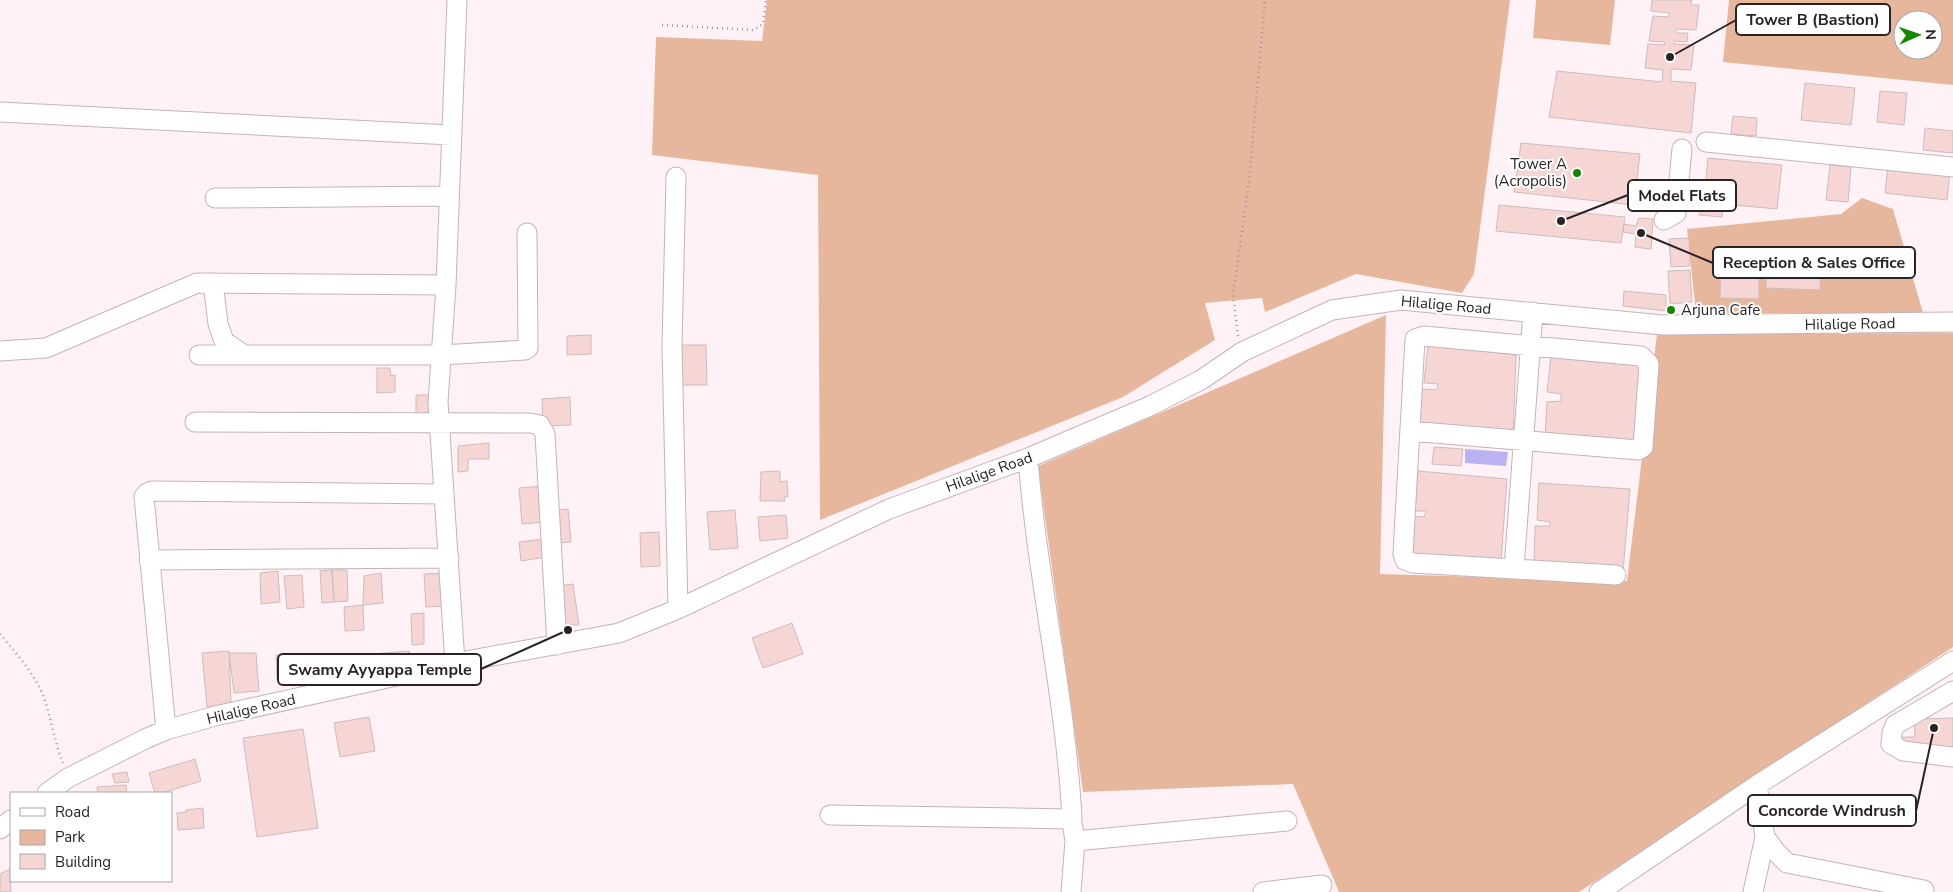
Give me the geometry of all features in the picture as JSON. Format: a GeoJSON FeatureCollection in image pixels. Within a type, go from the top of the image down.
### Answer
{"type":"FeatureCollection","features":[{"type":"Feature","properties":{"kind":"street"},"geometry":{"type":"LineString","coordinates":[[455,663],[450,558],[438,402],[446,286],[457,0]]}},
{"type":"Feature","properties":{"kind":"street"},"geometry":{"type":"LineString","coordinates":[[0,112],[451,135]]}},
{"type":"Feature","properties":{"kind":"street"},"geometry":{"type":"LineString","coordinates":[[1706,142],[1953,167]]}},
{"type":"Feature","properties":{"kind":"street"},"geometry":{"type":"LineString","coordinates":[[1664,220],[1676,213],[1682,149]]}},
{"type":"Feature","properties":{"kind":"street"},"geometry":{"type":"LineString","coordinates":[[676,177],[672,346],[678,609]]}},
{"type":"Feature","properties":{"kind":"street"},"geometry":{"type":"LineString","coordinates":[[215,198],[449,196]]}},
{"type":"Feature","properties":{"kind":"street"},"geometry":{"type":"LineString","coordinates":[[199,356],[441,355],[521,352],[528,348],[528,233]]}},
{"type":"Feature","properties":{"kind":"street"},"geometry":{"type":"LineString","coordinates":[[0,351],[46,348],[197,283],[446,286]]}},
{"type":"Feature","properties":{"kind":"street"},"geometry":{"type":"LineString","coordinates":[[213,283],[218,324],[224,341],[244,355]]}},
{"type":"Feature","properties":{"kind":"street","name":"Hilalige Road"},"geometry":{"type":"LineString","coordinates":[[48,792],[68,778],[145,739],[166,730],[215,716],[455,663],[619,633],[678,609],[889,509],[1028,458],[1150,406],[1201,380],[1242,352],[1332,310],[1401,300],[1663,325],[1953,322]]}},
{"type":"Feature","properties":{"kind":"street"},"geometry":{"type":"LineString","coordinates":[[1514,569],[1533,312]]}},
{"type":"Feature","properties":{"kind":"street"},"geometry":{"type":"LineString","coordinates":[[1410,431],[1523,442],[1638,450],[1643,447],[1649,364],[1641,356],[1418,336],[1415,339],[1403,554],[1405,560],[1616,575]]}},
{"type":"Feature","properties":{"kind":"street"},"geometry":{"type":"LineString","coordinates":[[195,422],[530,423],[540,425],[546,434],[557,645]]}},
{"type":"Feature","properties":{"kind":"street"},"geometry":{"type":"LineString","coordinates":[[1028,458],[1031,503],[1070,768],[1075,841],[1070,892]]}},
{"type":"Feature","properties":{"kind":"street"},"geometry":{"type":"LineString","coordinates":[[166,730],[149,560],[144,497],[147,492],[444,494]]}},
{"type":"Feature","properties":{"kind":"street"},"geometry":{"type":"LineString","coordinates":[[149,560],[450,558]]}},
{"type":"Feature","properties":{"kind":"street"},"geometry":{"type":"LineString","coordinates":[[1598,892],[1757,785],[1953,661]]}},
{"type":"Feature","properties":{"kind":"street"},"geometry":{"type":"LineString","coordinates":[[1953,691],[1895,725],[1891,744],[1903,751],[1953,757]]}},
{"type":"Feature","properties":{"kind":"street"},"geometry":{"type":"LineString","coordinates":[[1753,892],[1765,837],[1757,785]]}},
{"type":"Feature","properties":{"kind":"street"},"geometry":{"type":"LineString","coordinates":[[830,815],[1072,819]]}},
{"type":"Feature","properties":{"kind":"street"},"geometry":{"type":"LineString","coordinates":[[0,829],[10,821]]}},
{"type":"Feature","properties":{"kind":"street"},"geometry":{"type":"LineString","coordinates":[[1075,841],[1287,821]]}},
{"type":"Feature","properties":{"kind":"street"},"geometry":{"type":"LineString","coordinates":[[1765,837],[1776,852],[1787,862],[1924,890]]}},
{"type":"Feature","properties":{"kind":"street"},"geometry":{"type":"LineString","coordinates":[[1263,892],[1322,885]]}},
{"type":"Feature","properties":{"kind":"path"},"geometry":{"type":"LineString","coordinates":[[662,25],[754,30],[764,24],[766,0]]}},
{"type":"Feature","properties":{"kind":"path"},"geometry":{"type":"LineString","coordinates":[[1242,352],[1236,326],[1233,295],[1249,181],[1265,0]]}},
{"type":"Feature","properties":{"kind":"path"},"geometry":{"type":"LineString","coordinates":[[0,634],[33,676],[43,696],[55,741],[68,778]]}},
{"type":"Feature","properties":{"kind":"green space"},"geometry":{"type":"Polygon","coordinates":[[[767,0],[1510,0],[1474,274],[1462,293],[1356,274],[1265,312],[1262,298],[1205,303],[1215,340],[1123,397],[820,520],[818,175],[652,155],[656,37],[762,41],[767,0]]]}},
{"type":"Feature","properties":{"kind":"green space"},"geometry":{"type":"Polygon","coordinates":[[[1536,0],[1615,0],[1610,45],[1533,38],[1536,0]]]}},
{"type":"Feature","properties":{"kind":"green space"},"geometry":{"type":"Polygon","coordinates":[[[1729,0],[1953,0],[1953,85],[1723,62],[1729,0]]]}},
{"type":"Feature","properties":{"kind":"green space"},"geometry":{"type":"Polygon","coordinates":[[[1862,198],[1893,209],[1923,313],[1696,313],[1687,229],[1841,214],[1862,198]]]}},
{"type":"Feature","properties":{"kind":"green space"},"geometry":{"type":"Polygon","coordinates":[[[1386,315],[1380,574],[1627,581],[1657,334],[1953,333],[1953,647],[1579,892],[1339,892],[1293,784],[1083,792],[1038,466],[1386,315]]]}},
{"type":"Feature","properties":{"kind":"shaded area"},"geometry":{"type":"Polygon","coordinates":[[[1465,449],[1508,452],[1506,466],[1465,463],[1465,449]]]}},
{"type":"Feature","properties":{"kind":"building"},"geometry":{"type":"Polygon","coordinates":[[[1652,0],[1692,0],[1691,5],[1699,5],[1696,30],[1676,29],[1676,33],[1688,33],[1687,42],[1674,41],[1674,44],[1694,45],[1691,70],[1671,69],[1671,81],[1696,83],[1691,133],[1549,117],[1557,71],[1662,82],[1663,70],[1645,68],[1648,44],[1664,45],[1665,42],[1649,41],[1653,16],[1669,17],[1669,13],[1651,11],[1652,0]]]}},
{"type":"Feature","properties":{"kind":"building"},"geometry":{"type":"Polygon","coordinates":[[[1805,83],[1855,88],[1851,125],[1801,120],[1805,83]]]}},
{"type":"Feature","properties":{"kind":"building"},"geometry":{"type":"Polygon","coordinates":[[[1880,91],[1907,93],[1904,125],[1877,122],[1880,91]]]}},
{"type":"Feature","properties":{"kind":"building"},"geometry":{"type":"Polygon","coordinates":[[[1733,116],[1757,118],[1756,136],[1731,134],[1733,116]]]}},
{"type":"Feature","properties":{"kind":"building"},"geometry":{"type":"Polygon","coordinates":[[[1925,128],[1953,131],[1953,153],[1923,150],[1925,128]]]}},
{"type":"Feature","properties":{"kind":"building","name":"Tower A (Acropolis)"},"geometry":{"type":"Polygon","coordinates":[[[1521,143],[1640,154],[1634,205],[1514,192],[1521,143]]]}},
{"type":"Feature","properties":{"kind":"building"},"geometry":{"type":"Polygon","coordinates":[[[1708,158],[1782,165],[1777,209],[1723,204],[1722,217],[1699,215],[1700,201],[1704,202],[1708,158]]]}},
{"type":"Feature","properties":{"kind":"building"},"geometry":{"type":"Polygon","coordinates":[[[1830,165],[1851,167],[1848,202],[1826,200],[1830,165]]]}},
{"type":"Feature","properties":{"kind":"building"},"geometry":{"type":"Polygon","coordinates":[[[1888,165],[1950,171],[1947,200],[1885,193],[1888,165]]]}},
{"type":"Feature","properties":{"kind":"building"},"geometry":{"type":"Polygon","coordinates":[[[1499,205],[1625,217],[1621,243],[1496,231],[1499,205]]]}},
{"type":"Feature","properties":{"kind":"building"},"geometry":{"type":"Polygon","coordinates":[[[1639,218],[1653,219],[1651,249],[1635,247],[1636,234],[1623,232],[1624,224],[1636,226],[1639,218]]]}},
{"type":"Feature","properties":{"kind":"building"},"geometry":{"type":"Polygon","coordinates":[[[1689,238],[1690,266],[1671,267],[1669,239],[1689,238]]]}},
{"type":"Feature","properties":{"kind":"building"},"geometry":{"type":"Polygon","coordinates":[[[1767,246],[1821,248],[1820,290],[1766,288],[1767,246]]]}},
{"type":"Feature","properties":{"kind":"building"},"geometry":{"type":"Polygon","coordinates":[[[1721,261],[1759,261],[1759,299],[1720,298],[1721,261]]]}},
{"type":"Feature","properties":{"kind":"building"},"geometry":{"type":"Polygon","coordinates":[[[1690,270],[1692,302],[1670,304],[1668,271],[1690,270]]]}},
{"type":"Feature","properties":{"kind":"building"},"geometry":{"type":"Polygon","coordinates":[[[1624,291],[1666,295],[1666,311],[1623,306],[1624,291]]]}},
{"type":"Feature","properties":{"kind":"building"},"geometry":{"type":"Polygon","coordinates":[[[591,335],[591,354],[567,355],[567,336],[591,335]]]}},
{"type":"Feature","properties":{"kind":"building"},"geometry":{"type":"Polygon","coordinates":[[[1428,344],[1516,355],[1513,436],[1418,429],[1422,389],[1437,390],[1438,384],[1424,383],[1428,344]]]}},
{"type":"Feature","properties":{"kind":"building"},"geometry":{"type":"Polygon","coordinates":[[[680,345],[706,345],[707,385],[681,385],[680,345]]]}},
{"type":"Feature","properties":{"kind":"building"},"geometry":{"type":"Polygon","coordinates":[[[1551,355],[1641,362],[1638,444],[1545,436],[1547,402],[1561,401],[1561,394],[1547,392],[1551,355]]]}},
{"type":"Feature","properties":{"kind":"building"},"geometry":{"type":"Polygon","coordinates":[[[377,368],[390,368],[391,376],[395,375],[395,392],[377,393],[377,368]]]}},
{"type":"Feature","properties":{"kind":"building"},"geometry":{"type":"Polygon","coordinates":[[[416,395],[434,395],[435,419],[416,420],[416,395]]]}},
{"type":"Feature","properties":{"kind":"building"},"geometry":{"type":"Polygon","coordinates":[[[570,397],[571,425],[543,426],[542,399],[570,397]]]}},
{"type":"Feature","properties":{"kind":"building"},"geometry":{"type":"Polygon","coordinates":[[[489,443],[489,459],[468,459],[468,471],[458,472],[458,446],[489,443]]]}},
{"type":"Feature","properties":{"kind":"building"},"geometry":{"type":"Polygon","coordinates":[[[1434,447],[1463,449],[1461,466],[1432,464],[1434,447]]]}},
{"type":"Feature","properties":{"kind":"building"},"geometry":{"type":"Polygon","coordinates":[[[780,471],[780,482],[787,481],[788,497],[784,497],[785,501],[760,501],[761,472],[780,471]]]}},
{"type":"Feature","properties":{"kind":"building"},"geometry":{"type":"Polygon","coordinates":[[[1418,471],[1507,479],[1501,561],[1410,555],[1413,516],[1424,517],[1426,511],[1415,511],[1418,471]]]}},
{"type":"Feature","properties":{"kind":"building"},"geometry":{"type":"Polygon","coordinates":[[[1539,483],[1630,489],[1623,572],[1534,564],[1535,526],[1550,526],[1550,522],[1537,520],[1539,483]]]}},
{"type":"Feature","properties":{"kind":"building"},"geometry":{"type":"Polygon","coordinates":[[[543,486],[546,522],[522,524],[519,488],[543,486]]]}},
{"type":"Feature","properties":{"kind":"building"},"geometry":{"type":"Polygon","coordinates":[[[568,509],[571,542],[559,543],[555,510],[568,509]]]}},
{"type":"Feature","properties":{"kind":"building"},"geometry":{"type":"Polygon","coordinates":[[[735,510],[738,548],[710,550],[707,512],[735,510]]]}},
{"type":"Feature","properties":{"kind":"building"},"geometry":{"type":"Polygon","coordinates":[[[786,515],[788,538],[760,541],[758,517],[786,515]]]}},
{"type":"Feature","properties":{"kind":"building"},"geometry":{"type":"Polygon","coordinates":[[[659,532],[660,566],[641,567],[640,533],[659,532]]]}},
{"type":"Feature","properties":{"kind":"building"},"geometry":{"type":"Polygon","coordinates":[[[544,539],[546,557],[521,561],[519,542],[544,539]]]}},
{"type":"Feature","properties":{"kind":"building"},"geometry":{"type":"Polygon","coordinates":[[[332,570],[334,602],[322,603],[320,571],[332,570]]]}},
{"type":"Feature","properties":{"kind":"building"},"geometry":{"type":"Polygon","coordinates":[[[332,570],[347,570],[348,601],[334,602],[332,570]]]}},
{"type":"Feature","properties":{"kind":"building"},"geometry":{"type":"Polygon","coordinates":[[[278,571],[280,602],[261,604],[260,573],[278,571]]]}},
{"type":"Feature","properties":{"kind":"building"},"geometry":{"type":"Polygon","coordinates":[[[381,573],[383,603],[363,605],[364,576],[381,573]]]}},
{"type":"Feature","properties":{"kind":"building"},"geometry":{"type":"Polygon","coordinates":[[[445,573],[447,606],[426,607],[424,574],[445,573]]]}},
{"type":"Feature","properties":{"kind":"building"},"geometry":{"type":"Polygon","coordinates":[[[302,575],[304,607],[287,609],[284,576],[302,575]]]}},
{"type":"Feature","properties":{"kind":"building"},"geometry":{"type":"Polygon","coordinates":[[[573,584],[579,625],[563,625],[557,586],[573,584]]]}},
{"type":"Feature","properties":{"kind":"building"},"geometry":{"type":"Polygon","coordinates":[[[363,605],[364,630],[345,631],[344,607],[363,605]]]}},
{"type":"Feature","properties":{"kind":"building"},"geometry":{"type":"Polygon","coordinates":[[[424,613],[424,644],[412,645],[411,614],[424,613]]]}},
{"type":"Feature","properties":{"kind":"building"},"geometry":{"type":"Polygon","coordinates":[[[792,623],[803,654],[763,668],[752,638],[792,623]]]}},
{"type":"Feature","properties":{"kind":"building"},"geometry":{"type":"Polygon","coordinates":[[[229,651],[231,704],[207,707],[202,653],[229,651]]]}},
{"type":"Feature","properties":{"kind":"building"},"geometry":{"type":"Polygon","coordinates":[[[409,651],[411,658],[372,666],[371,654],[409,651]]]}},
{"type":"Feature","properties":{"kind":"building"},"geometry":{"type":"Polygon","coordinates":[[[229,653],[256,653],[259,691],[234,693],[229,653]]]}},
{"type":"Feature","properties":{"kind":"building"},"geometry":{"type":"Polygon","coordinates":[[[302,654],[303,678],[277,679],[276,655],[302,654]]]}},
{"type":"Feature","properties":{"kind":"building"},"geometry":{"type":"Polygon","coordinates":[[[369,717],[375,751],[340,757],[334,723],[369,717]]]}},
{"type":"Feature","properties":{"kind":"building"},"geometry":{"type":"Polygon","coordinates":[[[1953,718],[1953,747],[1904,748],[1903,737],[1915,737],[1914,719],[1953,718]]]}},
{"type":"Feature","properties":{"kind":"building"},"geometry":{"type":"Polygon","coordinates":[[[303,729],[318,828],[257,837],[243,738],[303,729]]]}},
{"type":"Feature","properties":{"kind":"building"},"geometry":{"type":"Polygon","coordinates":[[[195,759],[201,781],[165,792],[155,792],[149,773],[195,759]]]}},
{"type":"Feature","properties":{"kind":"building"},"geometry":{"type":"Polygon","coordinates":[[[127,772],[129,782],[115,783],[112,774],[127,772]]]}},
{"type":"Feature","properties":{"kind":"building"},"geometry":{"type":"Polygon","coordinates":[[[126,785],[127,792],[98,792],[97,787],[126,785]]]}},
{"type":"Feature","properties":{"kind":"building"},"geometry":{"type":"Polygon","coordinates":[[[203,808],[204,828],[178,830],[177,813],[203,808]]]}},
{"type":"Feature","properties":{"kind":"building"},"geometry":{"type":"Polygon","coordinates":[[[10,869],[11,892],[0,892],[0,874],[10,869]]]}},
{"type":"Feature","properties":{"kind":"place","name":"Tower B (Bastion)"},"geometry":{"type":"Point","coordinates":[1670,57]}},
{"type":"Feature","properties":{"kind":"place","name":"Tower A (Acropolis)"},"geometry":{"type":"Point","coordinates":[1577,173]}},
{"type":"Feature","properties":{"kind":"place","name":"Model Flats"},"geometry":{"type":"Point","coordinates":[1561,221]}},
{"type":"Feature","properties":{"kind":"place","name":"Reception & Sales Office"},"geometry":{"type":"Point","coordinates":[1641,233]}},
{"type":"Feature","properties":{"kind":"place","name":"Arjuna Cafe"},"geometry":{"type":"Point","coordinates":[1671,310]}},
{"type":"Feature","properties":{"kind":"place","name":"Swamy Ayyappa Temple"},"geometry":{"type":"Point","coordinates":[568,630]}},
{"type":"Feature","properties":{"kind":"place","name":"Concorde Windrush"},"geometry":{"type":"Point","coordinates":[1934,728]}}]}
